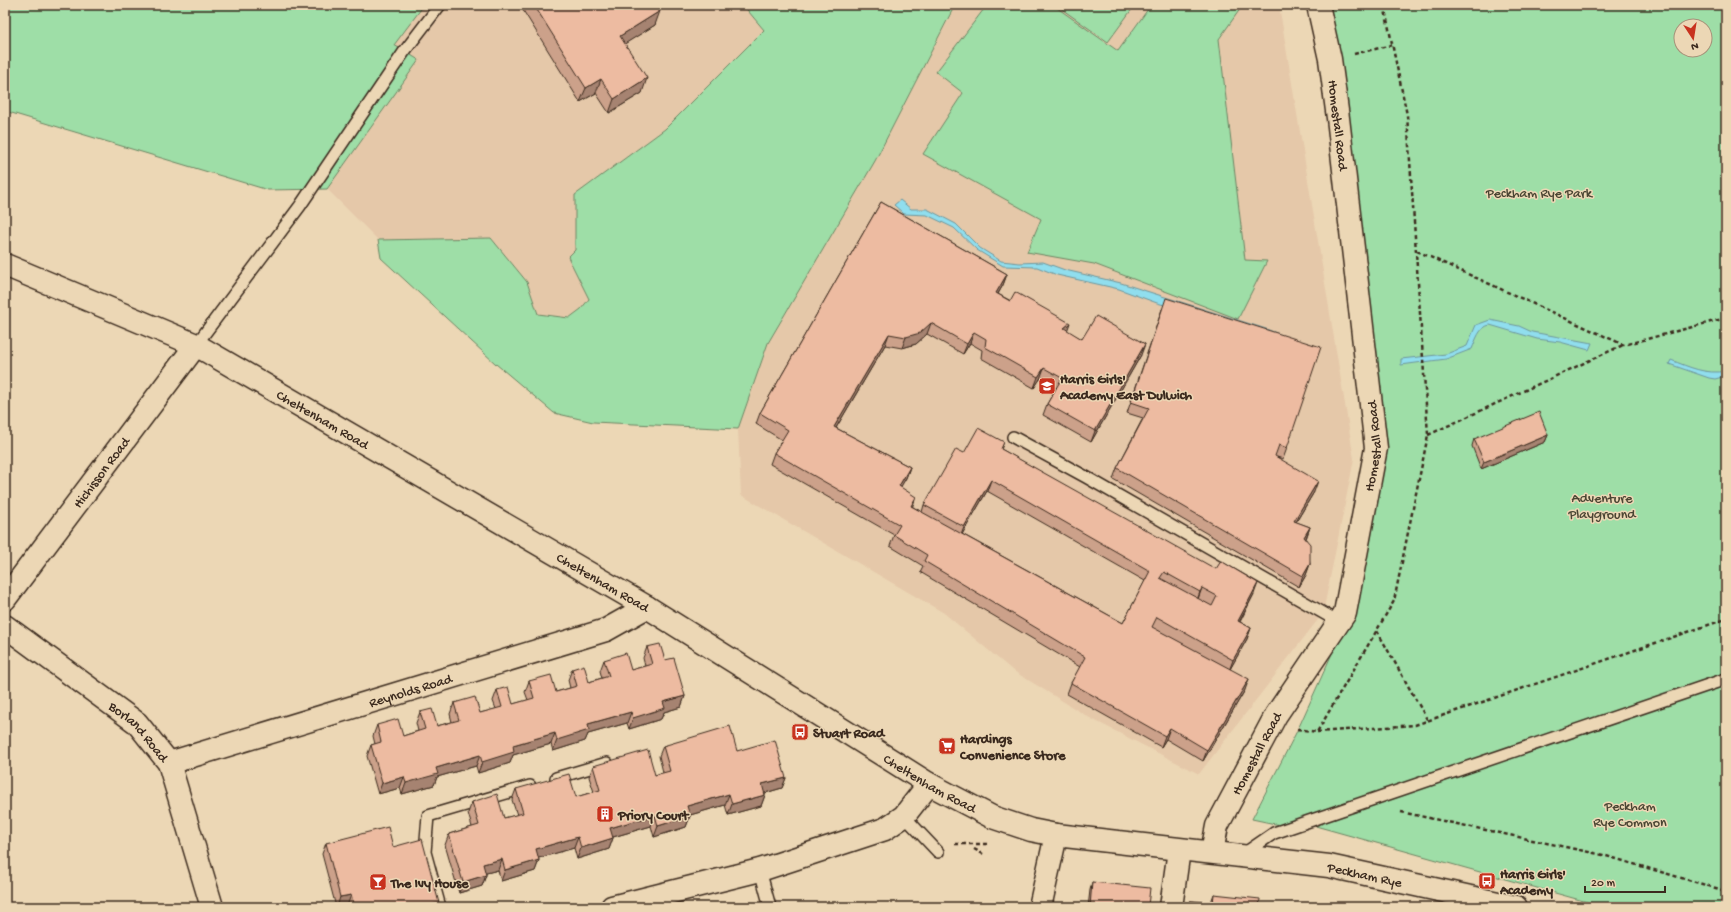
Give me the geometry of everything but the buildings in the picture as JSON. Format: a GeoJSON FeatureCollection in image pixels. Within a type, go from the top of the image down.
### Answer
{"type":"FeatureCollection","features":[{"type":"Feature","properties":{"kind":"street","name":"Homestall Road"},"geometry":{"type":"LineString","coordinates":[[1212,852],[1218,826],[1276,715],[1345,613],[1376,448],[1338,118],[1330,59],[1318,5]]}},
{"type":"Feature","properties":{"kind":"street","name":"Cheltenham Road"},"geometry":{"type":"LineString","coordinates":[[5,265],[196,345],[647,607],[929,784],[992,816],[1031,830],[1056,835],[1179,850],[1212,852]]}},
{"type":"Feature","properties":{"kind":"street","name":"Hichisson Road"},"geometry":{"type":"LineString","coordinates":[[5,599],[196,345]]}},
{"type":"Feature","properties":{"kind":"street","name":"Reynolds Road"},"geometry":{"type":"LineString","coordinates":[[169,763],[606,630],[647,607]]}},
{"type":"Feature","properties":{"kind":"street","name":"Borland Road"},"geometry":{"type":"LineString","coordinates":[[5,626],[137,723],[169,763],[212,907]]}},
{"type":"Feature","properties":{"kind":"street"},"geometry":{"type":"LineString","coordinates":[[612,907],[760,870],[885,829],[904,816],[929,784]]}},
{"type":"Feature","properties":{"kind":"street"},"geometry":{"type":"LineString","coordinates":[[1040,907],[1056,835]]}},
{"type":"Feature","properties":{"kind":"street"},"geometry":{"type":"LineString","coordinates":[[1171,907],[1179,850]]}},
{"type":"Feature","properties":{"kind":"street","name":"Peckham Rye"},"geometry":{"type":"LineString","coordinates":[[1212,852],[1329,866],[1503,906]]}},
{"type":"Feature","properties":{"kind":"lane"},"geometry":{"type":"LineString","coordinates":[[196,345],[300,206],[404,52],[440,5]]}},
{"type":"Feature","properties":{"kind":"lane"},"geometry":{"type":"LineString","coordinates":[[1013,437],[1086,477],[1339,622]]}},
{"type":"Feature","properties":{"kind":"lane"},"geometry":{"type":"LineString","coordinates":[[1241,856],[1274,832],[1726,679]]}},
{"type":"Feature","properties":{"kind":"lane"},"geometry":{"type":"LineString","coordinates":[[440,907],[425,852],[428,816],[614,761]]}},
{"type":"Feature","properties":{"kind":"lane"},"geometry":{"type":"LineString","coordinates":[[904,816],[938,852]]}},
{"type":"Feature","properties":{"kind":"lane"},"geometry":{"type":"LineString","coordinates":[[760,870],[770,907]]}},
{"type":"Feature","properties":{"kind":"path"},"geometry":{"type":"LineString","coordinates":[[1330,59],[1392,45]]}},
{"type":"Feature","properties":{"kind":"path"},"geometry":{"type":"LineString","coordinates":[[1417,251],[1624,344]]}},
{"type":"Feature","properties":{"kind":"path"},"geometry":{"type":"LineString","coordinates":[[1428,435],[1624,344],[1726,318]]}},
{"type":"Feature","properties":{"kind":"path"},"geometry":{"type":"LineString","coordinates":[[1316,732],[1415,725],[1726,619]]}},
{"type":"Feature","properties":{"kind":"path"},"geometry":{"type":"LineString","coordinates":[[1376,630],[1428,721]]}},
{"type":"Feature","properties":{"kind":"path"},"geometry":{"type":"LineString","coordinates":[[1400,811],[1603,855],[1726,891]]}},
{"type":"Feature","properties":{"kind":"path"},"geometry":{"type":"LineString","coordinates":[[969,845],[990,844]]}},
{"type":"Feature","properties":{"kind":"path"},"geometry":{"type":"LineString","coordinates":[[974,849],[983,854]]}},
{"type":"Feature","properties":{"kind":"shaded area"},"geometry":{"type":"Polygon","coordinates":[[[424,5],[743,5],[764,30],[665,129],[575,195],[575,250],[568,257],[589,299],[581,309],[569,318],[538,314],[527,282],[491,238],[378,240],[327,189],[418,60],[393,45],[424,5]]]}},
{"type":"Feature","properties":{"kind":"shaded area","name":"Harris Girls' Academy East Dulwich"},"geometry":{"type":"Polygon","coordinates":[[[955,5],[1279,5],[1354,459],[1323,613],[1199,774],[1090,718],[1012,670],[944,613],[741,495],[738,429],[768,343],[875,161],[955,5]]]}},
{"type":"Feature","properties":{"kind":"green space"},"geometry":{"type":"Polygon","coordinates":[[[5,5],[424,5],[394,45],[419,60],[327,189],[268,190],[5,111],[5,5]]]}},
{"type":"Feature","properties":{"kind":"green space"},"geometry":{"type":"Polygon","coordinates":[[[743,5],[955,5],[875,161],[768,343],[738,429],[593,422],[554,413],[496,364],[381,258],[378,240],[491,238],[527,282],[538,314],[569,318],[581,309],[589,299],[568,257],[575,250],[575,195],[665,129],[764,30],[743,5]]]}},
{"type":"Feature","properties":{"kind":"green space"},"geometry":{"type":"Polygon","coordinates":[[[987,5],[1053,5],[1118,51],[1151,5],[1243,5],[1219,39],[1245,260],[1267,261],[1238,319],[1094,264],[1027,252],[1041,219],[923,154],[963,93],[936,72],[987,5]]]}},
{"type":"Feature","properties":{"kind":"green space"},"geometry":{"type":"Polygon","coordinates":[[[1056,5],[1135,5],[1108,42],[1056,5]]]}},
{"type":"Feature","properties":{"kind":"green space","name":"Peckham Rye Park"},"geometry":{"type":"Polygon","coordinates":[[[1327,5],[1726,5],[1726,907],[1605,907],[1312,825],[1329,818],[1311,814],[1280,825],[1252,819],[1298,729],[1349,616],[1379,447],[1327,5]]]}},
{"type":"Feature","properties":{"kind":"water"},"geometry":{"type":"Polygon","coordinates":[[[900,200],[911,209],[927,209],[956,224],[980,248],[1001,261],[1020,263],[1043,262],[1065,270],[1121,283],[1266,329],[1300,342],[1157,303],[1119,289],[1057,275],[1037,267],[1003,266],[977,250],[954,228],[927,215],[904,214],[894,205],[900,200]]]}},
{"type":"Feature","properties":{"kind":"water"},"geometry":{"type":"Polygon","coordinates":[[[1490,320],[1519,326],[1532,332],[1592,343],[1589,350],[1560,342],[1537,339],[1490,325],[1483,328],[1472,349],[1446,359],[1401,365],[1401,359],[1446,354],[1467,346],[1476,325],[1490,320]]]}},
{"type":"Feature","properties":{"kind":"water"},"geometry":{"type":"Polygon","coordinates":[[[1671,360],[1691,368],[1705,371],[1726,371],[1726,376],[1715,379],[1709,378],[1669,364],[1671,360]]]}},
{"type":"Feature","properties":{"kind":"place","name":"Harris Girls' Academy East Dulwich"},"geometry":{"type":"Point","coordinates":[1047,386]}},
{"type":"Feature","properties":{"kind":"place","name":"Stuart Road"},"geometry":{"type":"Point","coordinates":[800,732]}},
{"type":"Feature","properties":{"kind":"place","name":"Hardings Convenience Store"},"geometry":{"type":"Point","coordinates":[947,746]}},
{"type":"Feature","properties":{"kind":"place","name":"Priory Court"},"geometry":{"type":"Point","coordinates":[605,814]}},
{"type":"Feature","properties":{"kind":"place","name":"Harris Girls' Academy"},"geometry":{"type":"Point","coordinates":[1487,881]}},
{"type":"Feature","properties":{"kind":"place","name":"The Ivy House"},"geometry":{"type":"Point","coordinates":[378,882]}},
{"type":"Feature","properties":{"kind":"park label","name":"Adventure Playground"},"geometry":{"type":"Point","coordinates":[1602,506]}},
{"type":"Feature","properties":{"kind":"park label","name":"Peckham Rye Common"},"geometry":{"type":"Point","coordinates":[1630,814]}}]}
